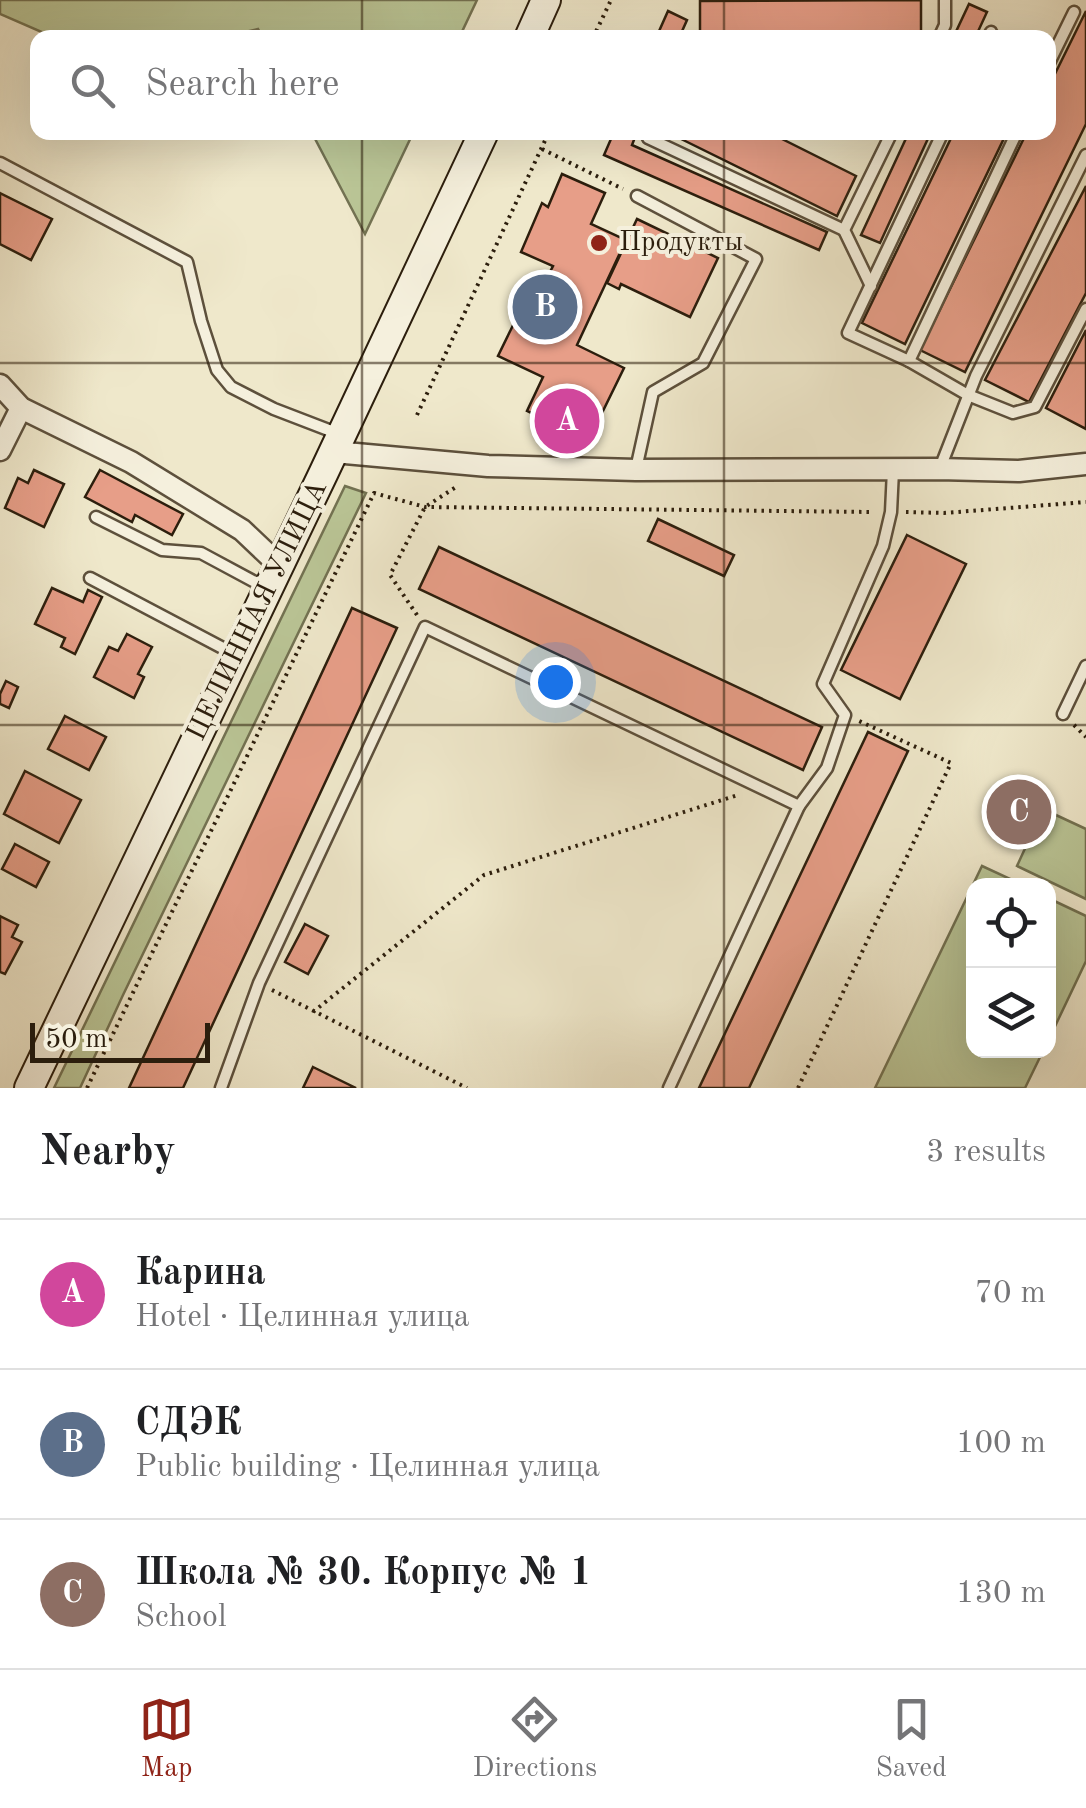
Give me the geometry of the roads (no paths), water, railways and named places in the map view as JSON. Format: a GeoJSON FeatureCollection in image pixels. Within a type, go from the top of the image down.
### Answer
{"type":"FeatureCollection","features":[{"type":"Feature","properties":{"kind":"main road"},"geometry":{"type":"LineString","coordinates":[[532,30],[546,0]]}},
{"type":"Feature","properties":{"kind":"main road","name":"ЦЕЛИННАЯ УЛИЦА"},"geometry":{"type":"LineString","coordinates":[[30,1088],[480,140]]}},
{"type":"Feature","properties":{"kind":"street"},"geometry":{"type":"LineString","coordinates":[[0,385],[21,408],[131,462],[242,530],[274,578]]}},
{"type":"Feature","properties":{"kind":"street"},"geometry":{"type":"LineString","coordinates":[[0,450],[21,408]]}},
{"type":"Feature","properties":{"kind":"street"},"geometry":{"type":"LineString","coordinates":[[338,443],[488,466],[1019,471],[1086,464]]}},
{"type":"Feature","properties":{"kind":"lane"},"geometry":{"type":"LineString","coordinates":[[943,30],[945,0]]}},
{"type":"Feature","properties":{"kind":"lane"},"geometry":{"type":"LineString","coordinates":[[1056,49],[1074,12]]}},
{"type":"Feature","properties":{"kind":"lane"},"geometry":{"type":"LineString","coordinates":[[652,140],[844,230],[870,286]]}},
{"type":"Feature","properties":{"kind":"lane"},"geometry":{"type":"LineString","coordinates":[[844,230],[888,140]]}},
{"type":"Feature","properties":{"kind":"lane"},"geometry":{"type":"LineString","coordinates":[[939,140],[848,333],[1013,414],[1035,408],[1086,309]]}},
{"type":"Feature","properties":{"kind":"lane"},"geometry":{"type":"LineString","coordinates":[[910,361],[1013,140]]}},
{"type":"Feature","properties":{"kind":"lane"},"geometry":{"type":"LineString","coordinates":[[939,469],[968,395],[1086,156]]}},
{"type":"Feature","properties":{"kind":"lane"},"geometry":{"type":"LineString","coordinates":[[0,163],[187,262],[217,370],[231,388],[338,443]]}},
{"type":"Feature","properties":{"kind":"lane"},"geometry":{"type":"LineString","coordinates":[[636,196],[756,259],[703,363],[653,392],[636,470]]}},
{"type":"Feature","properties":{"kind":"lane"},"geometry":{"type":"LineString","coordinates":[[669,1088],[800,806],[827,768],[846,715],[823,684],[883,546],[892,512],[893,469]]}},
{"type":"Feature","properties":{"kind":"lane"},"geometry":{"type":"LineString","coordinates":[[96,516],[162,550],[201,553],[274,578]]}},
{"type":"Feature","properties":{"kind":"lane"},"geometry":{"type":"LineString","coordinates":[[90,578],[236,656]]}},
{"type":"Feature","properties":{"kind":"lane"},"geometry":{"type":"LineString","coordinates":[[221,1088],[259,982],[425,627],[800,806]]}},
{"type":"Feature","properties":{"kind":"lane"},"geometry":{"type":"LineString","coordinates":[[1063,714],[1086,666]]}},
{"type":"Feature","properties":{"kind":"place","name":"Продукты"},"geometry":{"type":"Point","coordinates":[599,243]}},
{"type":"Feature","properties":{"kind":"place","name":"СДЭК"},"geometry":{"type":"Point","coordinates":[545,307]}},
{"type":"Feature","properties":{"kind":"place","name":"Карина"},"geometry":{"type":"Point","coordinates":[567,421]}},
{"type":"Feature","properties":{"kind":"place","name":"Школа № 30. Корпус № 1"},"geometry":{"type":"Point","coordinates":[1019,812]}}]}
